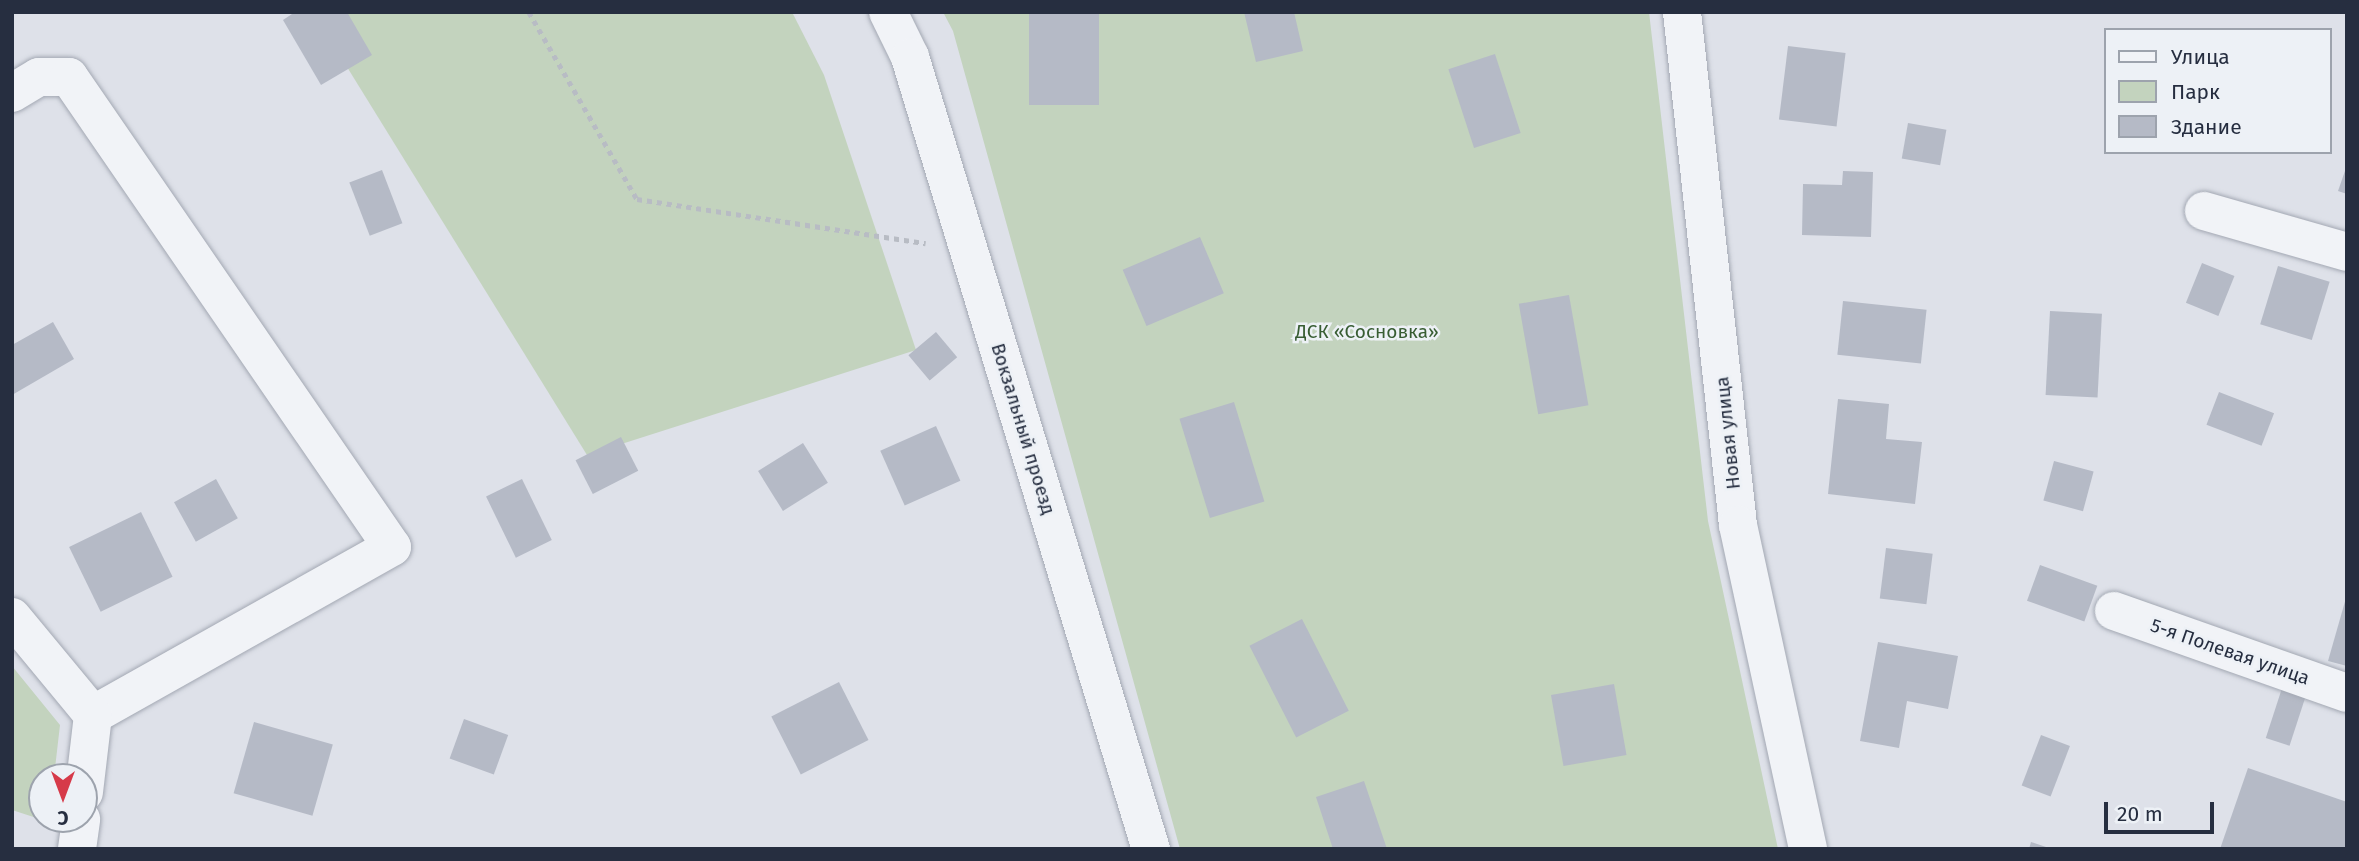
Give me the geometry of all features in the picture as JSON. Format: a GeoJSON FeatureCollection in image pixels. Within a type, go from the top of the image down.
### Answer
{"type":"FeatureCollection","features":[{"type":"Feature","properties":{"kind":"street","name":"Вокзальный проезд"},"geometry":{"type":"LineString","coordinates":[[888,12],[910,57],[1151,849]]}},
{"type":"Feature","properties":{"kind":"street","name":"Новая улица"},"geometry":{"type":"LineString","coordinates":[[1682,12],[1738,525],[1808,849]]}},
{"type":"Feature","properties":{"kind":"street"},"geometry":{"type":"LineString","coordinates":[[12,93],[39,77],[69,77],[392,547],[93,715]]}},
{"type":"Feature","properties":{"kind":"street"},"geometry":{"type":"LineString","coordinates":[[2204,211],[2347,252]]}},
{"type":"Feature","properties":{"kind":"street","name":"5-я Полевая улица"},"geometry":{"type":"LineString","coordinates":[[2113,611],[2347,693]]}},
{"type":"Feature","properties":{"kind":"street"},"geometry":{"type":"LineString","coordinates":[[12,617],[93,715],[87,763]]}},
{"type":"Feature","properties":{"kind":"path"},"geometry":{"type":"LineString","coordinates":[[529,12],[637,200],[968,250]]}},
{"type":"Feature","properties":{"kind":"green space"},"geometry":{"type":"Polygon","coordinates":[[[313,12],[792,12],[824,75],[916,350],[587,455],[313,12]]]}},
{"type":"Feature","properties":{"kind":"green space","name":"ДСК «Сосновка»"},"geometry":{"type":"Polygon","coordinates":[[[943,12],[1649,12],[1708,521],[1778,849],[1180,849],[953,31],[943,12]]]}},
{"type":"Feature","properties":{"kind":"green space"},"geometry":{"type":"Polygon","coordinates":[[[12,666],[60,725],[56,763],[28,763],[28,815],[12,810],[12,666]]]}},
{"type":"Feature","properties":{"kind":"building"},"geometry":{"type":"Polygon","coordinates":[[[295,12],[347,12],[372,55],[321,85],[283,20],[295,12]]]}},
{"type":"Feature","properties":{"kind":"building"},"geometry":{"type":"Polygon","coordinates":[[[1029,12],[1099,12],[1099,105],[1029,105],[1029,12]]]}},
{"type":"Feature","properties":{"kind":"building"},"geometry":{"type":"Polygon","coordinates":[[[1244,12],[1294,12],[1303,51],[1256,62],[1244,12]]]}},
{"type":"Feature","properties":{"kind":"building"},"geometry":{"type":"Polygon","coordinates":[[[1788,46],[1846,53],[1837,127],[1779,119],[1788,46]]]}},
{"type":"Feature","properties":{"kind":"building"},"geometry":{"type":"Polygon","coordinates":[[[1495,54],[1521,133],[1474,148],[1448,69],[1495,54]]]}},
{"type":"Feature","properties":{"kind":"building"},"geometry":{"type":"Polygon","coordinates":[[[1908,123],[1946,130],[1940,165],[1902,158],[1908,123]]]}},
{"type":"Feature","properties":{"kind":"building"},"geometry":{"type":"Polygon","coordinates":[[[2347,168],[2347,194],[2338,191],[2347,168]]]}},
{"type":"Feature","properties":{"kind":"building"},"geometry":{"type":"Polygon","coordinates":[[[382,170],[402,223],[370,236],[349,183],[382,170]]]}},
{"type":"Feature","properties":{"kind":"building"},"geometry":{"type":"Polygon","coordinates":[[[1843,171],[1873,172],[1871,237],[1802,235],[1803,184],[1842,185],[1843,171]]]}},
{"type":"Feature","properties":{"kind":"building"},"geometry":{"type":"Polygon","coordinates":[[[1200,237],[1224,293],[1147,326],[1123,270],[1200,237]]]}},
{"type":"Feature","properties":{"kind":"building"},"geometry":{"type":"Polygon","coordinates":[[[2202,263],[2234,276],[2218,316],[2186,303],[2202,263]]]}},
{"type":"Feature","properties":{"kind":"building"},"geometry":{"type":"Polygon","coordinates":[[[2278,266],[2330,282],[2312,340],[2260,324],[2278,266]]]}},
{"type":"Feature","properties":{"kind":"building"},"geometry":{"type":"Polygon","coordinates":[[[1569,295],[1588,405],[1538,414],[1519,304],[1569,295]]]}},
{"type":"Feature","properties":{"kind":"building"},"geometry":{"type":"Polygon","coordinates":[[[1843,301],[1927,310],[1921,363],[1837,355],[1843,301]]]}},
{"type":"Feature","properties":{"kind":"building"},"geometry":{"type":"Polygon","coordinates":[[[2050,311],[2102,314],[2098,398],[2046,395],[2050,311]]]}},
{"type":"Feature","properties":{"kind":"building"},"geometry":{"type":"Polygon","coordinates":[[[53,322],[74,359],[12,395],[12,345],[53,322]]]}},
{"type":"Feature","properties":{"kind":"building"},"geometry":{"type":"Polygon","coordinates":[[[936,332],[957,357],[930,380],[908,355],[936,332]]]}},
{"type":"Feature","properties":{"kind":"building"},"geometry":{"type":"Polygon","coordinates":[[[2219,392],[2274,413],[2262,446],[2206,425],[2219,392]]]}},
{"type":"Feature","properties":{"kind":"building"},"geometry":{"type":"Polygon","coordinates":[[[1838,399],[1889,404],[1886,439],[1922,442],[1915,504],[1828,494],[1838,399]]]}},
{"type":"Feature","properties":{"kind":"building"},"geometry":{"type":"Polygon","coordinates":[[[1234,402],[1264,501],[1210,518],[1179,419],[1234,402]]]}},
{"type":"Feature","properties":{"kind":"building"},"geometry":{"type":"Polygon","coordinates":[[[936,426],[960,481],[905,506],[880,451],[936,426]]]}},
{"type":"Feature","properties":{"kind":"building"},"geometry":{"type":"Polygon","coordinates":[[[621,437],[638,471],[593,494],[576,460],[621,437]]]}},
{"type":"Feature","properties":{"kind":"building"},"geometry":{"type":"Polygon","coordinates":[[[803,443],[828,483],[783,511],[758,471],[803,443]]]}},
{"type":"Feature","properties":{"kind":"building"},"geometry":{"type":"Polygon","coordinates":[[[2054,461],[2094,472],[2083,511],[2043,501],[2054,461]]]}},
{"type":"Feature","properties":{"kind":"building"},"geometry":{"type":"Polygon","coordinates":[[[216,479],[238,518],[196,542],[174,502],[216,479]]]}},
{"type":"Feature","properties":{"kind":"building"},"geometry":{"type":"Polygon","coordinates":[[[522,479],[552,540],[516,558],[486,497],[522,479]]]}},
{"type":"Feature","properties":{"kind":"building"},"geometry":{"type":"Polygon","coordinates":[[[141,512],[173,577],[101,612],[69,547],[141,512]]]}},
{"type":"Feature","properties":{"kind":"building"},"geometry":{"type":"Polygon","coordinates":[[[1886,548],[1933,554],[1926,604],[1880,599],[1886,548]]]}},
{"type":"Feature","properties":{"kind":"building"},"geometry":{"type":"Polygon","coordinates":[[[2040,565],[2097,586],[2084,622],[2027,601],[2040,565]]]}},
{"type":"Feature","properties":{"kind":"building"},"geometry":{"type":"Polygon","coordinates":[[[2347,599],[2347,666],[2328,661],[2347,599]]]}},
{"type":"Feature","properties":{"kind":"building"},"geometry":{"type":"Polygon","coordinates":[[[1302,619],[1349,711],[1296,738],[1249,646],[1302,619]]]}},
{"type":"Feature","properties":{"kind":"building"},"geometry":{"type":"Polygon","coordinates":[[[1878,642],[1958,656],[1948,709],[1907,701],[1899,748],[1860,741],[1878,642]]]}},
{"type":"Feature","properties":{"kind":"building"},"geometry":{"type":"Polygon","coordinates":[[[839,682],[869,740],[801,774],[771,717],[839,682]]]}},
{"type":"Feature","properties":{"kind":"building"},"geometry":{"type":"Polygon","coordinates":[[[2284,682],[2308,690],[2290,746],[2266,738],[2284,682]]]}},
{"type":"Feature","properties":{"kind":"building"},"geometry":{"type":"Polygon","coordinates":[[[1614,684],[1627,755],[1563,766],[1551,695],[1614,684]]]}},
{"type":"Feature","properties":{"kind":"building"},"geometry":{"type":"Polygon","coordinates":[[[464,719],[508,735],[494,775],[450,758],[464,719]]]}},
{"type":"Feature","properties":{"kind":"building"},"geometry":{"type":"Polygon","coordinates":[[[254,722],[333,745],[312,816],[234,793],[254,722]]]}},
{"type":"Feature","properties":{"kind":"building"},"geometry":{"type":"Polygon","coordinates":[[[2041,735],[2070,746],[2051,797],[2022,785],[2041,735]]]}},
{"type":"Feature","properties":{"kind":"building"},"geometry":{"type":"Polygon","coordinates":[[[2248,768],[2347,802],[2347,849],[2220,849],[2248,768]]]}},
{"type":"Feature","properties":{"kind":"building"},"geometry":{"type":"Polygon","coordinates":[[[1364,781],[1387,849],[1333,849],[1316,797],[1364,781]]]}},
{"type":"Feature","properties":{"kind":"building"},"geometry":{"type":"Polygon","coordinates":[[[2031,842],[2049,848],[2049,849],[2029,849],[2031,842]]]}}]}
